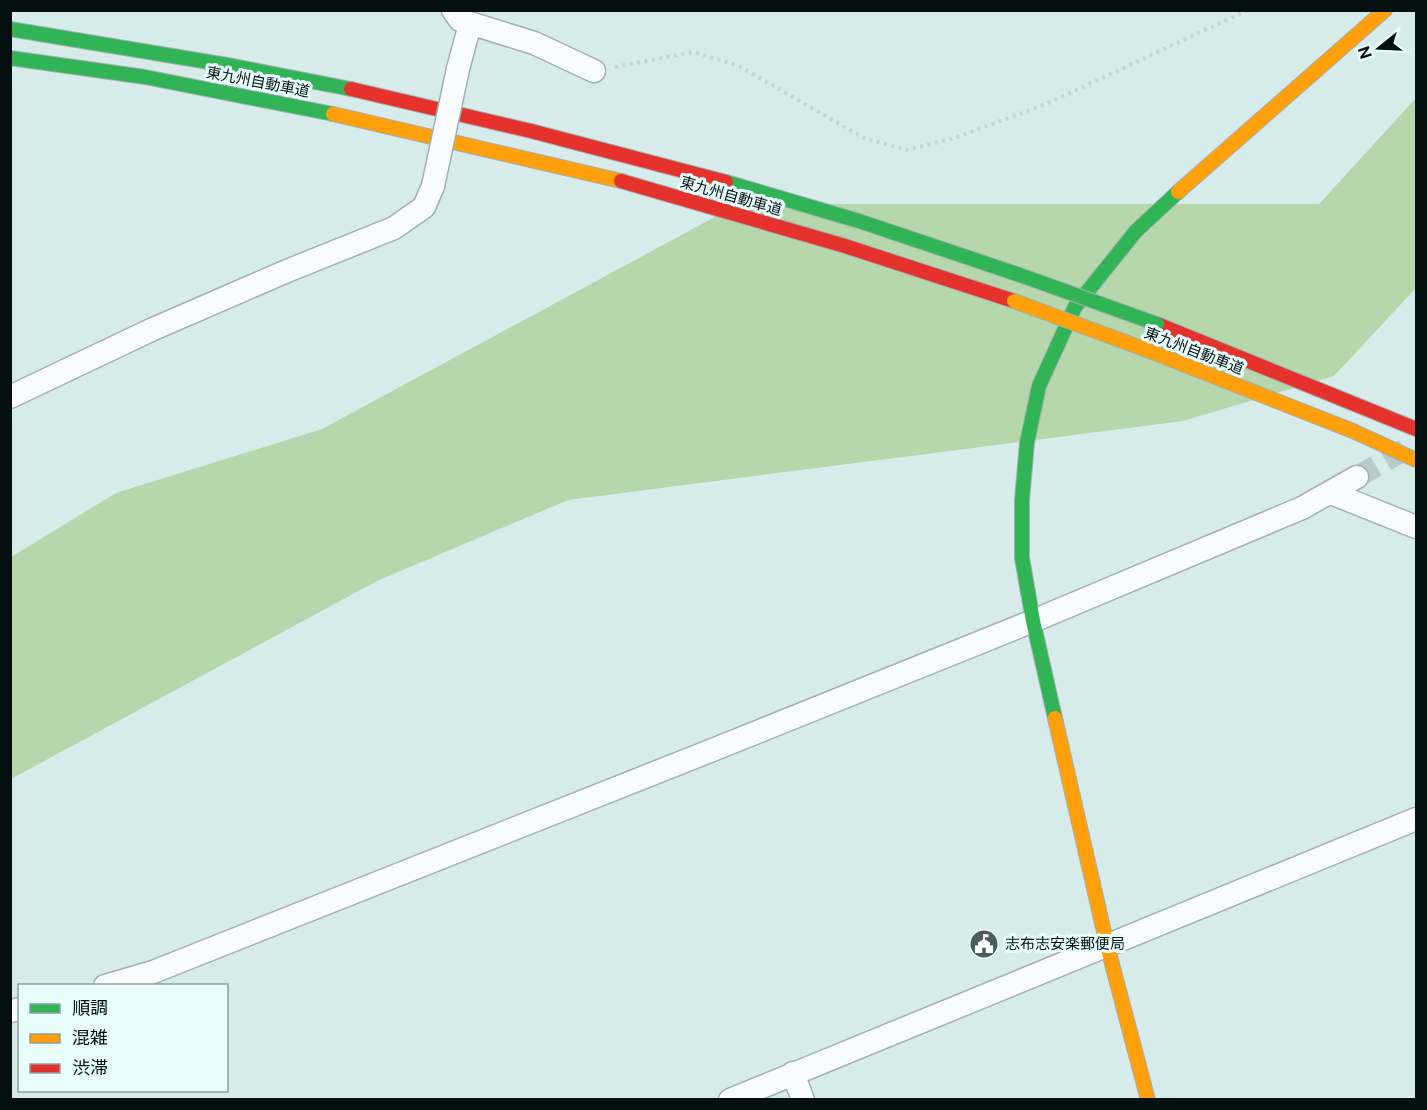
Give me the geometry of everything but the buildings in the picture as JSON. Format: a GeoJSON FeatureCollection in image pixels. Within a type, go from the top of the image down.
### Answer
{"type":"FeatureCollection","features":[{"type":"Feature","properties":{"kind":"main road"},"geometry":{"type":"LineString","coordinates":[[1148,1100],[1107,945],[1033,621],[1022,558],[1022,500],[1027,443],[1039,386],[1075,307],[1136,231],[1385,10]]}},
{"type":"Feature","properties":{"kind":"main road","name":"東九州自動車道"},"geometry":{"type":"LineString","coordinates":[[10,29],[167,55],[364,92],[582,144],[763,193],[963,255],[1157,324],[1416,429]]}},
{"type":"Feature","properties":{"kind":"main road","name":"東九州自動車道"},"geometry":{"type":"LineString","coordinates":[[10,58],[145,77],[351,117],[616,180],[845,246],[1014,301],[1147,350],[1353,431],[1416,460]]}},
{"type":"Feature","properties":{"kind":"street"},"geometry":{"type":"LineString","coordinates":[[10,397],[151,330],[394,228],[424,207],[433,186],[458,69],[461,17],[534,43],[594,71]]}},
{"type":"Feature","properties":{"kind":"street"},"geometry":{"type":"LineString","coordinates":[[112,984],[153,972],[1033,621],[1302,508],[1357,477]]}},
{"type":"Feature","properties":{"kind":"street"},"geometry":{"type":"LineString","coordinates":[[1331,493],[1416,527]]}},
{"type":"Feature","properties":{"kind":"street"},"geometry":{"type":"LineString","coordinates":[[730,1100],[1416,819]]}},
{"type":"Feature","properties":{"kind":"street"},"geometry":{"type":"LineString","coordinates":[[793,1073],[803,1100]]}},
{"type":"Feature","properties":{"kind":"path"},"geometry":{"type":"LineString","coordinates":[[594,71],[693,52],[739,66],[864,138],[906,150],[955,138],[1046,104],[1248,10]]}},
{"type":"Feature","properties":{"kind":"green space"},"geometry":{"type":"Polygon","coordinates":[[[1416,98],[1416,288],[1334,376],[1183,421],[568,500],[377,581],[11,779],[11,557],[116,493],[322,429],[726,211],[816,204],[1319,204],[1416,98]]]}},
{"type":"Feature","properties":{"kind":"tunnel"},"geometry":{"type":"LineString","coordinates":[[1357,477],[1407,448]]}},
{"type":"Feature","properties":{"kind":"traffic: fast"},"geometry":{"type":"LineString","coordinates":[[10,29],[233,66],[351,89]]}},
{"type":"Feature","properties":{"kind":"traffic: fast"},"geometry":{"type":"LineString","coordinates":[[10,58],[145,77],[333,114]]}},
{"type":"Feature","properties":{"kind":"traffic: fast"},"geometry":{"type":"LineString","coordinates":[[726,182],[859,221],[1020,275]]}},
{"type":"Feature","properties":{"kind":"traffic: fast"},"geometry":{"type":"LineString","coordinates":[[1055,718],[1033,621],[1022,558],[1022,500],[1027,443],[1039,386],[1075,307],[1136,231],[1178,192]]}},
{"type":"Feature","properties":{"kind":"traffic: fast"},"geometry":{"type":"LineString","coordinates":[[1020,275],[1157,324]]}},
{"type":"Feature","properties":{"kind":"traffic: slow"},"geometry":{"type":"LineString","coordinates":[[1178,192],[1385,10]]}},
{"type":"Feature","properties":{"kind":"traffic: slow"},"geometry":{"type":"LineString","coordinates":[[333,114],[621,181]]}},
{"type":"Feature","properties":{"kind":"traffic: slow"},"geometry":{"type":"LineString","coordinates":[[1014,301],[1147,350]]}},
{"type":"Feature","properties":{"kind":"traffic: slow"},"geometry":{"type":"LineString","coordinates":[[1147,350],[1353,431],[1416,460]]}},
{"type":"Feature","properties":{"kind":"traffic: slow"},"geometry":{"type":"LineString","coordinates":[[1055,718],[1107,945],[1148,1100]]}},
{"type":"Feature","properties":{"kind":"traffic: jam"},"geometry":{"type":"LineString","coordinates":[[351,89],[531,131],[726,182]]}},
{"type":"Feature","properties":{"kind":"traffic: jam"},"geometry":{"type":"LineString","coordinates":[[621,181],[845,246],[1014,301]]}},
{"type":"Feature","properties":{"kind":"traffic: jam"},"geometry":{"type":"LineString","coordinates":[[1157,324],[1416,429]]}},
{"type":"Feature","properties":{"kind":"place","name":"志布志安楽郵便局"},"geometry":{"type":"Point","coordinates":[984,944]}}]}
